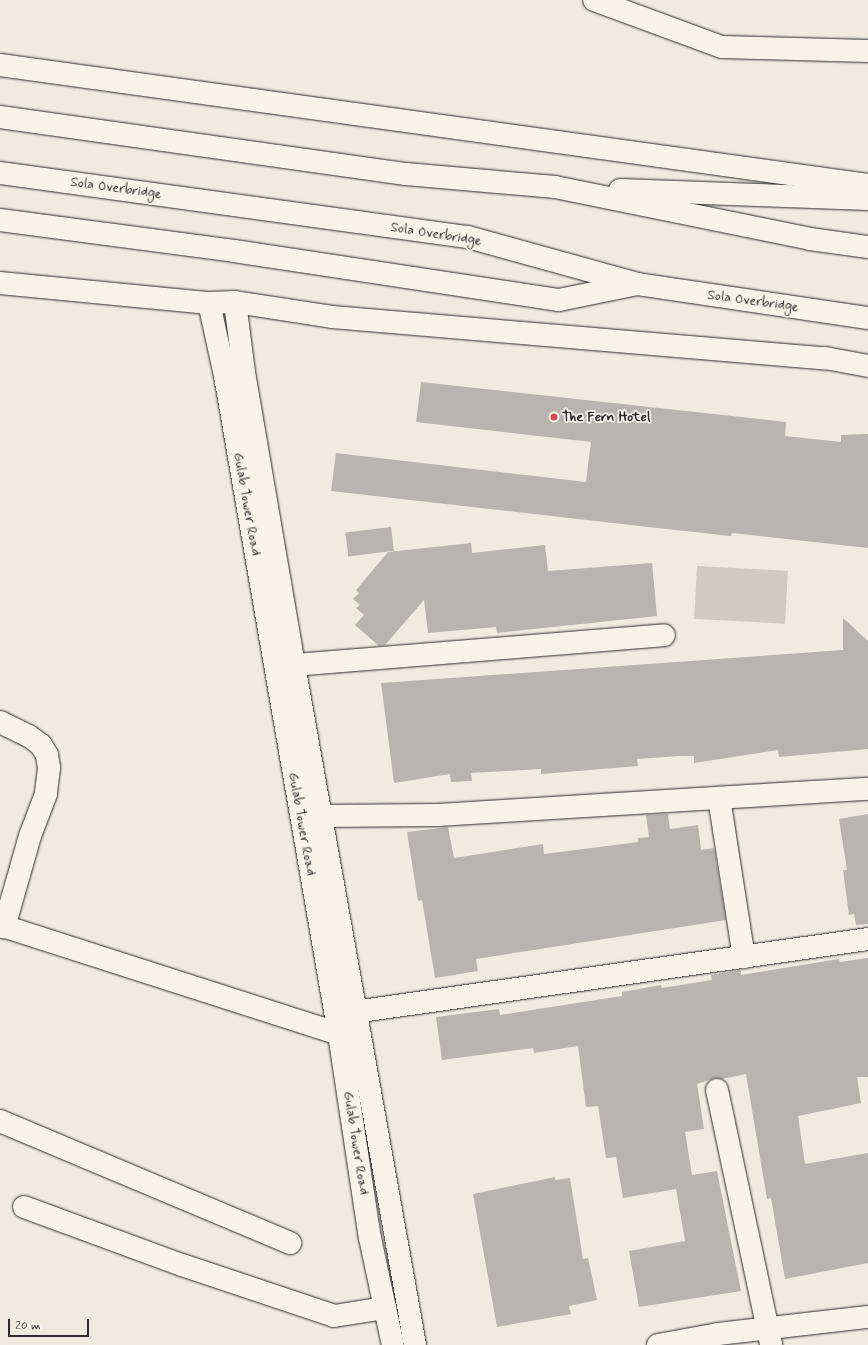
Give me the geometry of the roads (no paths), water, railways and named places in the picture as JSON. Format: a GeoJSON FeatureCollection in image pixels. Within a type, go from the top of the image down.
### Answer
{"type":"FeatureCollection","features":[{"type":"Feature","properties":{"kind":"main road"},"geometry":{"type":"LineString","coordinates":[[594,0],[722,47],[868,51]]}},
{"type":"Feature","properties":{"kind":"main road"},"geometry":{"type":"LineString","coordinates":[[0,64],[868,185]]}},
{"type":"Feature","properties":{"kind":"main road"},"geometry":{"type":"LineString","coordinates":[[0,117],[406,174],[555,187],[868,199]]}},
{"type":"Feature","properties":{"kind":"main road","name":"Sola Overbridge"},"geometry":{"type":"LineString","coordinates":[[0,173],[468,237],[637,284],[868,318]]}},
{"type":"Feature","properties":{"kind":"main road"},"geometry":{"type":"LineString","coordinates":[[555,187],[810,239],[868,247]]}},
{"type":"Feature","properties":{"kind":"main road"},"geometry":{"type":"LineString","coordinates":[[0,220],[242,252],[559,300],[637,284]]}},
{"type":"Feature","properties":{"kind":"main road"},"geometry":{"type":"LineString","coordinates":[[0,283],[209,303],[235,302],[332,317],[824,358],[868,366]]}},
{"type":"Feature","properties":{"kind":"main road"},"geometry":{"type":"LineString","coordinates":[[235,302],[244,372],[320,816],[415,1345]]}},
{"type":"Feature","properties":{"kind":"main road","name":"Gulab Tower Road"},"geometry":{"type":"LineString","coordinates":[[209,303],[225,376],[339,1034],[370,1238],[393,1345]]}},
{"type":"Feature","properties":{"kind":"main road"},"geometry":{"type":"LineString","coordinates":[[294,665],[664,635]]}},
{"type":"Feature","properties":{"kind":"main road"},"geometry":{"type":"LineString","coordinates":[[0,722],[29,736],[41,745],[47,755],[49,768],[46,794],[30,836],[2,926],[339,1034]]}},
{"type":"Feature","properties":{"kind":"main road"},"geometry":{"type":"LineString","coordinates":[[320,816],[438,815],[868,789]]}},
{"type":"Feature","properties":{"kind":"main road"},"geometry":{"type":"LineString","coordinates":[[719,798],[744,957]]}},
{"type":"Feature","properties":{"kind":"main road"},"geometry":{"type":"LineString","coordinates":[[354,1012],[868,939]]}},
{"type":"Feature","properties":{"kind":"main road"},"geometry":{"type":"LineString","coordinates":[[717,1090],[770,1337]]}},
{"type":"Feature","properties":{"kind":"main road"},"geometry":{"type":"LineString","coordinates":[[0,1121],[290,1243]]}},
{"type":"Feature","properties":{"kind":"main road"},"geometry":{"type":"LineString","coordinates":[[24,1207],[182,1264],[334,1316],[385,1308]]}},
{"type":"Feature","properties":{"kind":"main road"},"geometry":{"type":"LineString","coordinates":[[658,1345],[770,1337],[868,1317]]}},
{"type":"Feature","properties":{"kind":"place","name":"The Fern Hotel"},"geometry":{"type":"Point","coordinates":[554,417]}}]}
